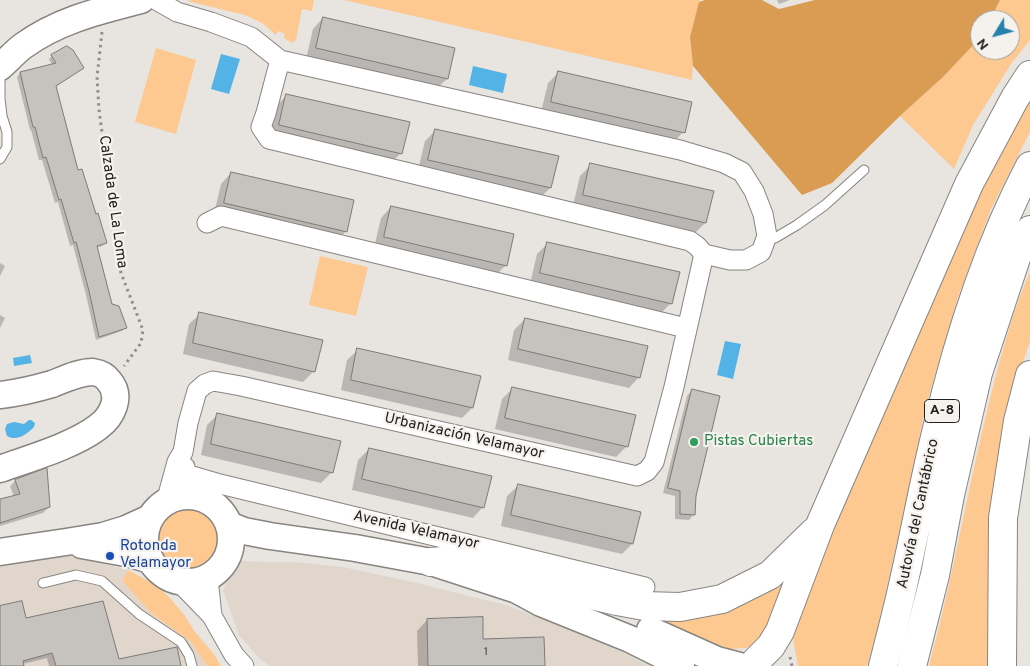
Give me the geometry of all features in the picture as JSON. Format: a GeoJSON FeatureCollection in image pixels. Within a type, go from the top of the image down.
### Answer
{"type":"FeatureCollection","features":[{"type":"Feature","properties":{"kind":"highway"},"geometry":{"type":"LineString","coordinates":[[753,665],[771,646],[780,631],[820,525],[968,184],[1015,98],[1030,75]]}},
{"type":"Feature","properties":{"kind":"highway","name":"Autovía del Cantábrico"},"geometry":{"type":"LineString","coordinates":[[883,666],[903,588],[937,430],[966,324],[988,259],[1020,184],[1030,166]]}},
{"type":"Feature","properties":{"kind":"highway","name":"Autovía del Cantábrico"},"geometry":{"type":"LineString","coordinates":[[912,666],[935,575],[950,495],[978,374],[1017,255],[1030,230]]}},
{"type":"Feature","properties":{"kind":"highway"},"geometry":{"type":"LineString","coordinates":[[1002,666],[1003,518],[1018,421],[1030,375]]}},
{"type":"Feature","properties":{"kind":"highway"},"geometry":{"type":"LineString","coordinates":[[431,562],[468,559],[617,601],[644,606],[680,607],[722,599],[770,575],[820,525]]}},
{"type":"Feature","properties":{"kind":"street"},"geometry":{"type":"LineString","coordinates":[[156,0],[177,12],[251,37],[280,60],[680,150],[724,163],[742,172],[754,190],[763,214],[767,236],[761,252],[746,260],[730,260],[704,254],[690,241],[269,140],[261,127],[280,60]]}},
{"type":"Feature","properties":{"kind":"street"},"geometry":{"type":"LineString","coordinates":[[0,67],[35,38],[65,22],[111,4]]}},
{"type":"Feature","properties":{"kind":"street"},"geometry":{"type":"LineString","coordinates":[[207,223],[221,216],[686,328]]}},
{"type":"Feature","properties":{"kind":"street","name":"Urbanización Velamayor"},"geometry":{"type":"LineString","coordinates":[[158,510],[182,452],[197,391],[205,384],[213,381],[637,476],[646,471],[654,462],[674,387],[704,254]]}},
{"type":"Feature","properties":{"kind":"street"},"geometry":{"type":"LineString","coordinates":[[0,395],[34,389],[84,373],[93,372],[102,374],[111,382],[116,396],[112,412],[106,420],[83,437],[0,469]]}},
{"type":"Feature","properties":{"kind":"street","name":"Urbanización Velamayor"},"geometry":{"type":"LineString","coordinates":[[182,452],[186,474],[198,497]]}},
{"type":"Feature","properties":{"kind":"street","name":"Avenida Velamayor"},"geometry":{"type":"LineString","coordinates":[[186,474],[220,484],[645,587]]}},
{"type":"Feature","properties":{"kind":"street"},"geometry":{"type":"LineString","coordinates":[[0,552],[103,536],[126,529],[176,498],[187,496],[198,497],[217,507],[229,525],[231,543],[226,560],[221,568],[208,578],[189,583],[170,579],[155,568],[145,546],[145,532],[158,510]]}},
{"type":"Feature","properties":{"kind":"street","name":"Avenida Velamayor"},"geometry":{"type":"LineString","coordinates":[[229,525],[244,531],[270,536],[355,548],[431,562],[517,590],[541,603],[630,639],[681,666]]}},
{"type":"Feature","properties":{"kind":"street","name":"Avenida Velamayor"},"geometry":{"type":"LineString","coordinates":[[229,552],[270,536]]}},
{"type":"Feature","properties":{"kind":"street"},"geometry":{"type":"LineString","coordinates":[[66,542],[117,551],[150,560]]}},
{"type":"Feature","properties":{"kind":"street"},"geometry":{"type":"LineString","coordinates":[[208,578],[212,616]]}},
{"type":"Feature","properties":{"kind":"street"},"geometry":{"type":"LineString","coordinates":[[179,582],[212,616],[238,662]]}},
{"type":"Feature","properties":{"kind":"street","name":"Avenida Velamayor"},"geometry":{"type":"LineString","coordinates":[[517,590],[543,589],[618,616],[716,660],[753,665]]}},
{"type":"Feature","properties":{"kind":"lane"},"geometry":{"type":"LineString","coordinates":[[0,79],[2,116],[7,132],[7,147],[0,159]]}},
{"type":"Feature","properties":{"kind":"lane"},"geometry":{"type":"LineString","coordinates":[[767,236],[774,238],[797,225],[825,205],[864,170]]}},
{"type":"Feature","properties":{"kind":"lane"},"geometry":{"type":"LineString","coordinates":[[44,583],[76,575],[102,581],[139,614],[181,642],[189,655],[192,666]]}},
{"type":"Feature","properties":{"kind":"path","name":"Calzada de La Loma"},"geometry":{"type":"LineString","coordinates":[[111,4],[101,37],[97,77],[99,110],[121,273],[143,330],[142,343],[111,382]]}},
{"type":"Feature","properties":{"kind":"shaded area"},"geometry":{"type":"Polygon","coordinates":[[[314,0],[312,11],[302,9],[296,40],[292,43],[284,38],[285,34],[278,31],[276,35],[262,23],[245,15],[187,1],[314,0]]]}},
{"type":"Feature","properties":{"kind":"shaded area"},"geometry":{"type":"Polygon","coordinates":[[[344,0],[700,0],[690,37],[693,66],[692,80],[344,0]]]}},
{"type":"Feature","properties":{"kind":"shaded area"},"geometry":{"type":"Polygon","coordinates":[[[705,0],[762,0],[779,9],[815,0],[1000,0],[995,10],[970,10],[970,49],[943,77],[832,183],[802,195],[693,66],[690,37],[699,2],[705,0]]]}},
{"type":"Feature","properties":{"kind":"shaded area"},"geometry":{"type":"Polygon","coordinates":[[[1000,0],[1030,0],[1030,40],[1020,53],[1020,10],[995,10],[1000,0]]]}},
{"type":"Feature","properties":{"kind":"shaded area"},"geometry":{"type":"Polygon","coordinates":[[[156,48],[196,60],[176,134],[135,122],[156,48]]]}},
{"type":"Feature","properties":{"kind":"shaded area"},"geometry":{"type":"Polygon","coordinates":[[[970,49],[970,60],[1014,60],[973,125],[954,169],[900,116],[943,77],[970,49]]]}},
{"type":"Feature","properties":{"kind":"shaded area"},"geometry":{"type":"Polygon","coordinates":[[[1030,90],[1030,132],[991,209],[957,300],[925,409],[878,627],[867,666],[798,666],[792,634],[811,566],[932,278],[1030,90]]]}},
{"type":"Feature","properties":{"kind":"shaded area"},"geometry":{"type":"Polygon","coordinates":[[[320,256],[368,267],[356,316],[309,305],[320,256]]]}},
{"type":"Feature","properties":{"kind":"shaded area"},"geometry":{"type":"Polygon","coordinates":[[[1030,272],[1030,341],[1023,362],[1003,454],[995,666],[929,666],[946,600],[994,383],[1012,318],[1030,272]]]}},
{"type":"Feature","properties":{"kind":"shaded area"},"geometry":{"type":"Polygon","coordinates":[[[182,508],[194,508],[210,516],[216,526],[218,538],[216,550],[210,560],[194,568],[182,568],[166,560],[158,544],[158,532],[166,516],[182,508]]]}},
{"type":"Feature","properties":{"kind":"shaded area"},"geometry":{"type":"Polygon","coordinates":[[[68,555],[128,570],[122,581],[151,613],[191,642],[207,666],[0,666],[0,567],[68,555]]]}},
{"type":"Feature","properties":{"kind":"shaded area"},"geometry":{"type":"Polygon","coordinates":[[[239,561],[294,562],[343,567],[506,605],[566,628],[649,666],[270,666],[259,658],[239,635],[223,591],[229,574],[239,561]]]}},
{"type":"Feature","properties":{"kind":"shaded area"},"geometry":{"type":"Polygon","coordinates":[[[795,564],[764,634],[752,646],[730,649],[714,644],[646,614],[795,564]]]}},
{"type":"Feature","properties":{"kind":"shaded area"},"geometry":{"type":"Polygon","coordinates":[[[128,570],[156,585],[171,599],[214,654],[221,666],[207,666],[191,642],[151,613],[122,581],[128,570]]]}},
{"type":"Feature","properties":{"kind":"water"},"geometry":{"type":"Polygon","coordinates":[[[221,54],[240,59],[229,94],[211,89],[221,54]]]}},
{"type":"Feature","properties":{"kind":"water"},"geometry":{"type":"Polygon","coordinates":[[[473,66],[507,74],[503,93],[469,85],[473,66]]]}},
{"type":"Feature","properties":{"kind":"water"},"geometry":{"type":"Polygon","coordinates":[[[725,341],[741,344],[733,379],[717,375],[725,341]]]}},
{"type":"Feature","properties":{"kind":"water"},"geometry":{"type":"Polygon","coordinates":[[[30,355],[32,363],[14,366],[13,358],[30,355]]]}},
{"type":"Feature","properties":{"kind":"water"},"geometry":{"type":"Polygon","coordinates":[[[29,420],[35,423],[34,427],[28,432],[18,438],[7,436],[5,429],[7,424],[14,422],[24,424],[29,420]]]}},
{"type":"Feature","properties":{"kind":"building"},"geometry":{"type":"Polygon","coordinates":[[[323,17],[455,48],[448,79],[316,48],[323,17]]]}},
{"type":"Feature","properties":{"kind":"building"},"geometry":{"type":"Polygon","coordinates":[[[67,46],[73,50],[84,68],[56,86],[78,170],[82,169],[107,243],[97,246],[112,304],[119,306],[127,328],[99,337],[76,242],[74,243],[46,157],[43,158],[35,127],[33,127],[20,72],[56,63],[51,55],[67,46]]]}},
{"type":"Feature","properties":{"kind":"building"},"geometry":{"type":"Polygon","coordinates":[[[558,71],[692,102],[685,133],[551,102],[558,71]]]}},
{"type":"Feature","properties":{"kind":"building"},"geometry":{"type":"Polygon","coordinates":[[[286,94],[410,122],[402,154],[279,125],[286,94]]]}},
{"type":"Feature","properties":{"kind":"building"},"geometry":{"type":"Polygon","coordinates":[[[435,129],[559,156],[551,188],[428,160],[435,129]]]}},
{"type":"Feature","properties":{"kind":"building"},"geometry":{"type":"Polygon","coordinates":[[[590,163],[714,191],[706,223],[583,195],[590,163]]]}},
{"type":"Feature","properties":{"kind":"building"},"geometry":{"type":"Polygon","coordinates":[[[231,172],[354,200],[347,232],[224,203],[231,172]]]}},
{"type":"Feature","properties":{"kind":"building"},"geometry":{"type":"Polygon","coordinates":[[[391,206],[514,234],[507,266],[384,237],[391,206]]]}},
{"type":"Feature","properties":{"kind":"building"},"geometry":{"type":"Polygon","coordinates":[[[547,242],[680,272],[672,304],[540,273],[547,242]]]}},
{"type":"Feature","properties":{"kind":"building"},"geometry":{"type":"Polygon","coordinates":[[[199,312],[323,340],[315,372],[193,343],[199,312]]]}},
{"type":"Feature","properties":{"kind":"building"},"geometry":{"type":"Polygon","coordinates":[[[525,318],[648,346],[640,378],[518,349],[525,318]]]}},
{"type":"Feature","properties":{"kind":"building"},"geometry":{"type":"Polygon","coordinates":[[[357,348],[481,376],[473,408],[351,380],[357,348]]]}},
{"type":"Feature","properties":{"kind":"building"},"geometry":{"type":"Polygon","coordinates":[[[512,387],[636,415],[628,447],[505,418],[512,387]]]}},
{"type":"Feature","properties":{"kind":"building","name":"Pistas Cubiertas"},"geometry":{"type":"Polygon","coordinates":[[[692,389],[720,396],[696,496],[695,515],[680,514],[680,491],[668,488],[692,389]]]}},
{"type":"Feature","properties":{"kind":"building"},"geometry":{"type":"Polygon","coordinates":[[[217,413],[341,441],[333,473],[211,444],[217,413]]]}},
{"type":"Feature","properties":{"kind":"building"},"geometry":{"type":"Polygon","coordinates":[[[369,448],[492,476],[484,508],[362,479],[369,448]]]}},
{"type":"Feature","properties":{"kind":"building"},"geometry":{"type":"Polygon","coordinates":[[[47,468],[50,507],[0,523],[0,499],[20,494],[15,480],[47,468]]]}},
{"type":"Feature","properties":{"kind":"building"},"geometry":{"type":"Polygon","coordinates":[[[518,484],[641,512],[633,544],[511,515],[518,484]]]}},
{"type":"Feature","properties":{"kind":"building"},"geometry":{"type":"Polygon","coordinates":[[[22,601],[26,618],[103,601],[119,659],[177,647],[181,666],[56,666],[52,653],[23,661],[24,666],[0,666],[0,606],[22,601]]]}},
{"type":"Feature","properties":{"kind":"building"},"geometry":{"type":"Polygon","coordinates":[[[483,617],[483,639],[544,637],[545,666],[428,666],[427,619],[483,617]]]}},
{"type":"Feature","properties":{"kind":"place","name":"Pistas Cubiertas"},"geometry":{"type":"Point","coordinates":[694,442]}},
{"type":"Feature","properties":{"kind":"place","name":"Rotonda Velamayor"},"geometry":{"type":"Point","coordinates":[110,556]}}]}
